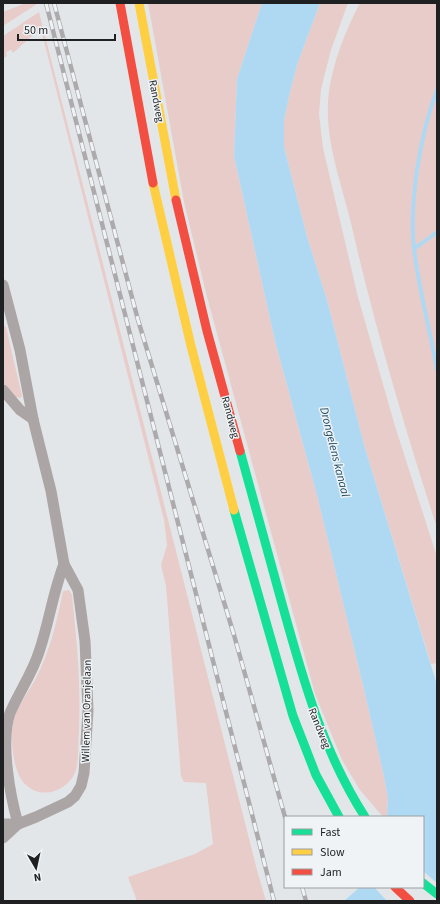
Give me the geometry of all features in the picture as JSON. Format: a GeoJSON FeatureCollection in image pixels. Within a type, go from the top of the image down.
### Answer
{"type":"FeatureCollection","features":[{"type":"Feature","properties":{"kind":"main road","name":"Randweg"},"geometry":{"type":"LineString","coordinates":[[120,3],[134,91],[162,226],[203,391],[288,701],[302,744],[315,774],[338,816]]}},
{"type":"Feature","properties":{"kind":"main road","name":"Randweg"},"geometry":{"type":"LineString","coordinates":[[140,3],[153,84],[181,222],[221,380],[307,693],[326,744],[352,797],[364,816]]}},
{"type":"Feature","properties":{"kind":"main road"},"geometry":{"type":"LineString","coordinates":[[424,884],[437,894]]}},
{"type":"Feature","properties":{"kind":"main road"},"geometry":{"type":"LineString","coordinates":[[396,888],[410,901]]}},
{"type":"Feature","properties":{"kind":"street","name":"Willem van Oranjelaan"},"geometry":{"type":"LineString","coordinates":[[3,838],[18,824],[68,802],[75,796],[81,786],[84,773],[88,712],[85,641],[78,590],[64,564],[51,491],[33,419],[20,350],[4,293]]}},
{"type":"Feature","properties":{"kind":"street"},"geometry":{"type":"LineString","coordinates":[[3,390],[20,410],[33,419]]}},
{"type":"Feature","properties":{"kind":"street"},"geometry":{"type":"LineString","coordinates":[[18,824],[11,798],[7,767],[7,724],[9,714],[37,658],[44,639],[57,583],[64,564]]}},
{"type":"Feature","properties":{"kind":"street","name":"Willem van Oranjelaan"},"geometry":{"type":"LineString","coordinates":[[3,824],[18,824]]}},
{"type":"Feature","properties":{"kind":"shaded area"},"geometry":{"type":"Polygon","coordinates":[[[26,3],[37,4],[3,26],[3,12],[26,3]]]}},
{"type":"Feature","properties":{"kind":"shaded area"},"geometry":{"type":"Polygon","coordinates":[[[148,3],[262,3],[237,79],[234,156],[275,341],[318,499],[363,685],[388,798],[387,816],[382,816],[360,790],[342,760],[315,694],[206,293],[184,202],[148,3]]]}},
{"type":"Feature","properties":{"kind":"shaded area"},"geometry":{"type":"Polygon","coordinates":[[[320,3],[348,3],[331,50],[321,89],[319,114],[323,148],[358,297],[395,426],[437,557],[437,663],[431,664],[364,445],[327,300],[307,237],[284,147],[284,120],[290,92],[298,62],[320,3]]]}},
{"type":"Feature","properties":{"kind":"shaded area"},"geometry":{"type":"Polygon","coordinates":[[[360,3],[437,3],[437,528],[401,413],[379,336],[330,140],[328,107],[331,80],[341,46],[360,3]]]}},
{"type":"Feature","properties":{"kind":"shaded area"},"geometry":{"type":"Polygon","coordinates":[[[39,12],[266,901],[137,901],[128,877],[195,854],[213,844],[206,783],[184,782],[181,776],[166,586],[161,565],[167,545],[164,520],[43,37],[37,33],[33,35],[13,53],[11,50],[6,52],[7,56],[3,59],[3,36],[39,12]]]}},
{"type":"Feature","properties":{"kind":"shaded area"},"geometry":{"type":"Polygon","coordinates":[[[3,325],[6,327],[22,396],[20,398],[13,396],[3,382],[3,325]]]}},
{"type":"Feature","properties":{"kind":"shaded area"},"geometry":{"type":"Polygon","coordinates":[[[69,590],[72,595],[79,680],[77,765],[76,770],[67,783],[61,788],[46,793],[31,789],[21,779],[13,755],[12,730],[16,712],[36,678],[49,647],[56,625],[63,591],[69,590]]]}},
{"type":"Feature","properties":{"kind":"water","name":"Drongelens kanaal"},"geometry":{"type":"Polygon","coordinates":[[[262,3],[320,3],[298,62],[290,92],[284,120],[284,147],[307,237],[327,300],[364,445],[437,685],[437,901],[344,901],[359,888],[424,888],[424,816],[387,816],[388,798],[363,685],[318,499],[275,341],[234,156],[237,79],[262,3]]]}},
{"type":"Feature","properties":{"kind":"pier"},"geometry":{"type":"Polygon","coordinates":[[[424,872],[437,883],[437,901],[387,901],[375,888],[424,888],[424,872]]]}},
{"type":"Feature","properties":{"kind":"waterway"},"geometry":{"type":"LineString","coordinates":[[437,90],[421,148],[417,169],[413,211],[414,249],[437,370]]}},
{"type":"Feature","properties":{"kind":"waterway"},"geometry":{"type":"LineString","coordinates":[[414,249],[437,232]]}},
{"type":"Feature","properties":{"kind":"railway"},"geometry":{"type":"LineString","coordinates":[[46,3],[274,901]]}},
{"type":"Feature","properties":{"kind":"railway"},"geometry":{"type":"LineString","coordinates":[[54,3],[138,320],[234,635],[285,816]]}},
{"type":"Feature","properties":{"kind":"railway"},"geometry":{"type":"LineString","coordinates":[[302,888],[306,901]]}},
{"type":"Feature","properties":{"kind":"traffic: fast"},"geometry":{"type":"LineString","coordinates":[[240,451],[305,684],[325,739],[337,766],[364,816]]}},
{"type":"Feature","properties":{"kind":"traffic: fast"},"geometry":{"type":"LineString","coordinates":[[234,510],[293,716],[316,775],[338,816]]}},
{"type":"Feature","properties":{"kind":"traffic: fast"},"geometry":{"type":"LineString","coordinates":[[424,884],[437,894]]}},
{"type":"Feature","properties":{"kind":"traffic: slow"},"geometry":{"type":"LineString","coordinates":[[139,3],[176,200]]}},
{"type":"Feature","properties":{"kind":"traffic: slow"},"geometry":{"type":"LineString","coordinates":[[153,183],[191,346],[234,510]]}},
{"type":"Feature","properties":{"kind":"traffic: jam"},"geometry":{"type":"LineString","coordinates":[[120,3],[153,183]]}},
{"type":"Feature","properties":{"kind":"traffic: jam"},"geometry":{"type":"LineString","coordinates":[[176,200],[207,331],[240,451]]}},
{"type":"Feature","properties":{"kind":"traffic: jam"},"geometry":{"type":"LineString","coordinates":[[396,888],[410,901]]}}]}
